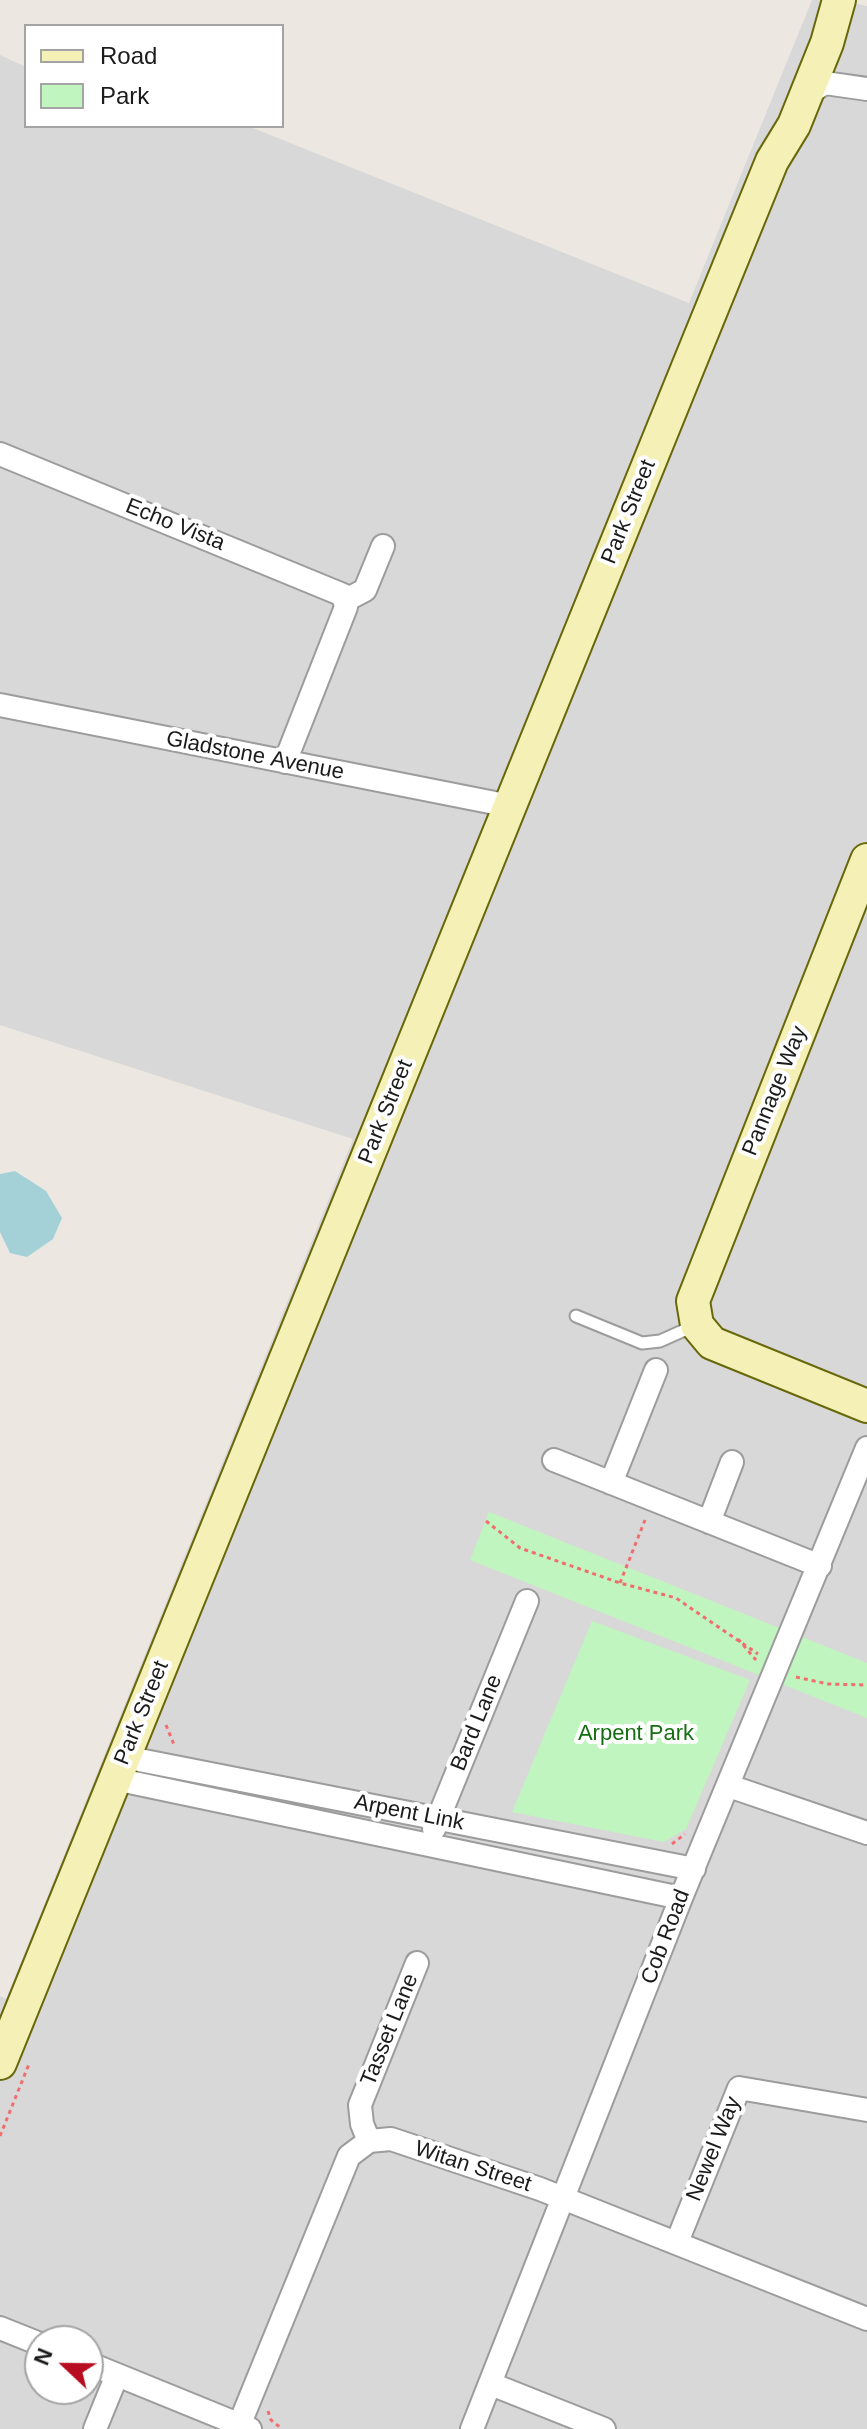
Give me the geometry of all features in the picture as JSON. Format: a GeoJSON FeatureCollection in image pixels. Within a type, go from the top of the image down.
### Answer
{"type":"FeatureCollection","features":[{"type":"Feature","properties":{"kind":"street","name":"Park Street"},"geometry":{"type":"LineString","coordinates":[[772,161],[794,125],[827,43],[837,0]]}},
{"type":"Feature","properties":{"kind":"street","name":"Park Street"},"geometry":{"type":"LineString","coordinates":[[15,2064],[9,2017],[120,1768],[772,161],[782,117],[814,38],[837,0]]}},
{"type":"Feature","properties":{"kind":"street"},"geometry":{"type":"LineString","coordinates":[[806,95],[825,83],[867,89]]}},
{"type":"Feature","properties":{"kind":"street","name":"Echo Vista"},"geometry":{"type":"LineString","coordinates":[[0,454],[339,591],[346,600]]}},
{"type":"Feature","properties":{"kind":"street"},"geometry":{"type":"LineString","coordinates":[[285,762],[346,600],[365,590],[383,546]]}},
{"type":"Feature","properties":{"kind":"street","name":"Gladstone Avenue"},"geometry":{"type":"LineString","coordinates":[[0,705],[510,806]]}},
{"type":"Feature","properties":{"kind":"street","name":"Pannage Way"},"geometry":{"type":"LineString","coordinates":[[697,1325],[693,1313],[695,1291],[867,860]]}},
{"type":"Feature","properties":{"kind":"street"},"geometry":{"type":"LineString","coordinates":[[697,1325],[712,1343],[867,1406]]}},
{"type":"Feature","properties":{"kind":"street"},"geometry":{"type":"LineString","coordinates":[[611,1483],[656,1370]]}},
{"type":"Feature","properties":{"kind":"street","name":"Cob Road"},"geometry":{"type":"LineString","coordinates":[[472,2429],[681,1898],[867,1448]]}},
{"type":"Feature","properties":{"kind":"street"},"geometry":{"type":"LineString","coordinates":[[554,1460],[820,1566]]}},
{"type":"Feature","properties":{"kind":"street"},"geometry":{"type":"LineString","coordinates":[[709,1522],[732,1462]]}},
{"type":"Feature","properties":{"kind":"street","name":"Bard Lane"},"geometry":{"type":"LineString","coordinates":[[429,1845],[527,1601]]}},
{"type":"Feature","properties":{"kind":"street","name":"Arpent Link"},"geometry":{"type":"LineString","coordinates":[[120,1768],[438,1819],[694,1869]]}},
{"type":"Feature","properties":{"kind":"street","name":"Arpent Link"},"geometry":{"type":"LineString","coordinates":[[120,1768],[429,1845],[681,1898]]}},
{"type":"Feature","properties":{"kind":"street"},"geometry":{"type":"LineString","coordinates":[[729,1786],[867,1833]]}},
{"type":"Feature","properties":{"kind":"street","name":"Tasset Lane"},"geometry":{"type":"LineString","coordinates":[[369,2141],[362,2124],[360,2105],[417,1963]]}},
{"type":"Feature","properties":{"kind":"street","name":"Newel Way"},"geometry":{"type":"LineString","coordinates":[[677,2242],[739,2088],[867,2110]]}},
{"type":"Feature","properties":{"kind":"street","name":"Witan Street"},"geometry":{"type":"LineString","coordinates":[[369,2141],[391,2139],[565,2199],[867,2319]]}},
{"type":"Feature","properties":{"kind":"street"},"geometry":{"type":"LineString","coordinates":[[104,2370],[245,2426],[349,2156],[369,2141]]}},
{"type":"Feature","properties":{"kind":"street"},"geometry":{"type":"LineString","coordinates":[[0,2328],[24,2338]]}},
{"type":"Feature","properties":{"kind":"street"},"geometry":{"type":"LineString","coordinates":[[95,2429],[117,2375]]}},
{"type":"Feature","properties":{"kind":"street"},"geometry":{"type":"LineString","coordinates":[[491,2384],[604,2429]]}},
{"type":"Feature","properties":{"kind":"lane"},"geometry":{"type":"LineString","coordinates":[[576,1316],[642,1343],[660,1341],[697,1325]]}},
{"type":"Feature","properties":{"kind":"path"},"geometry":{"type":"LineString","coordinates":[[486,1521],[520,1548],[563,1560],[620,1583],[676,1598],[746,1643],[761,1657]]}},
{"type":"Feature","properties":{"kind":"path"},"geometry":{"type":"LineString","coordinates":[[0,2136],[15,2064]]}},
{"type":"Feature","properties":{"kind":"path"},"geometry":{"type":"LineString","coordinates":[[267,2407],[271,2420],[282,2429]]}},
{"type":"Feature","properties":{"kind":"shaded area"},"geometry":{"type":"Polygon","coordinates":[[[812,0],[839,0],[867,6],[867,2429],[0,2429],[0,1996],[6,1999],[353,1139],[0,1025],[0,55],[24,66],[24,128],[253,128],[689,303],[812,0]]]}},
{"type":"Feature","properties":{"kind":"green space"},"geometry":{"type":"Polygon","coordinates":[[[489,1512],[867,1663],[867,1718],[470,1560],[489,1512]]]}},
{"type":"Feature","properties":{"kind":"green space","name":"Arpent Park"},"geometry":{"type":"Polygon","coordinates":[[[592,1621],[750,1680],[686,1829],[664,1842],[512,1812],[592,1621]]]}},
{"type":"Feature","properties":{"kind":"water"},"geometry":{"type":"Polygon","coordinates":[[[15,1171],[46,1191],[62,1218],[53,1239],[27,1257],[10,1253],[0,1232],[0,1174],[15,1171]]]}}]}
